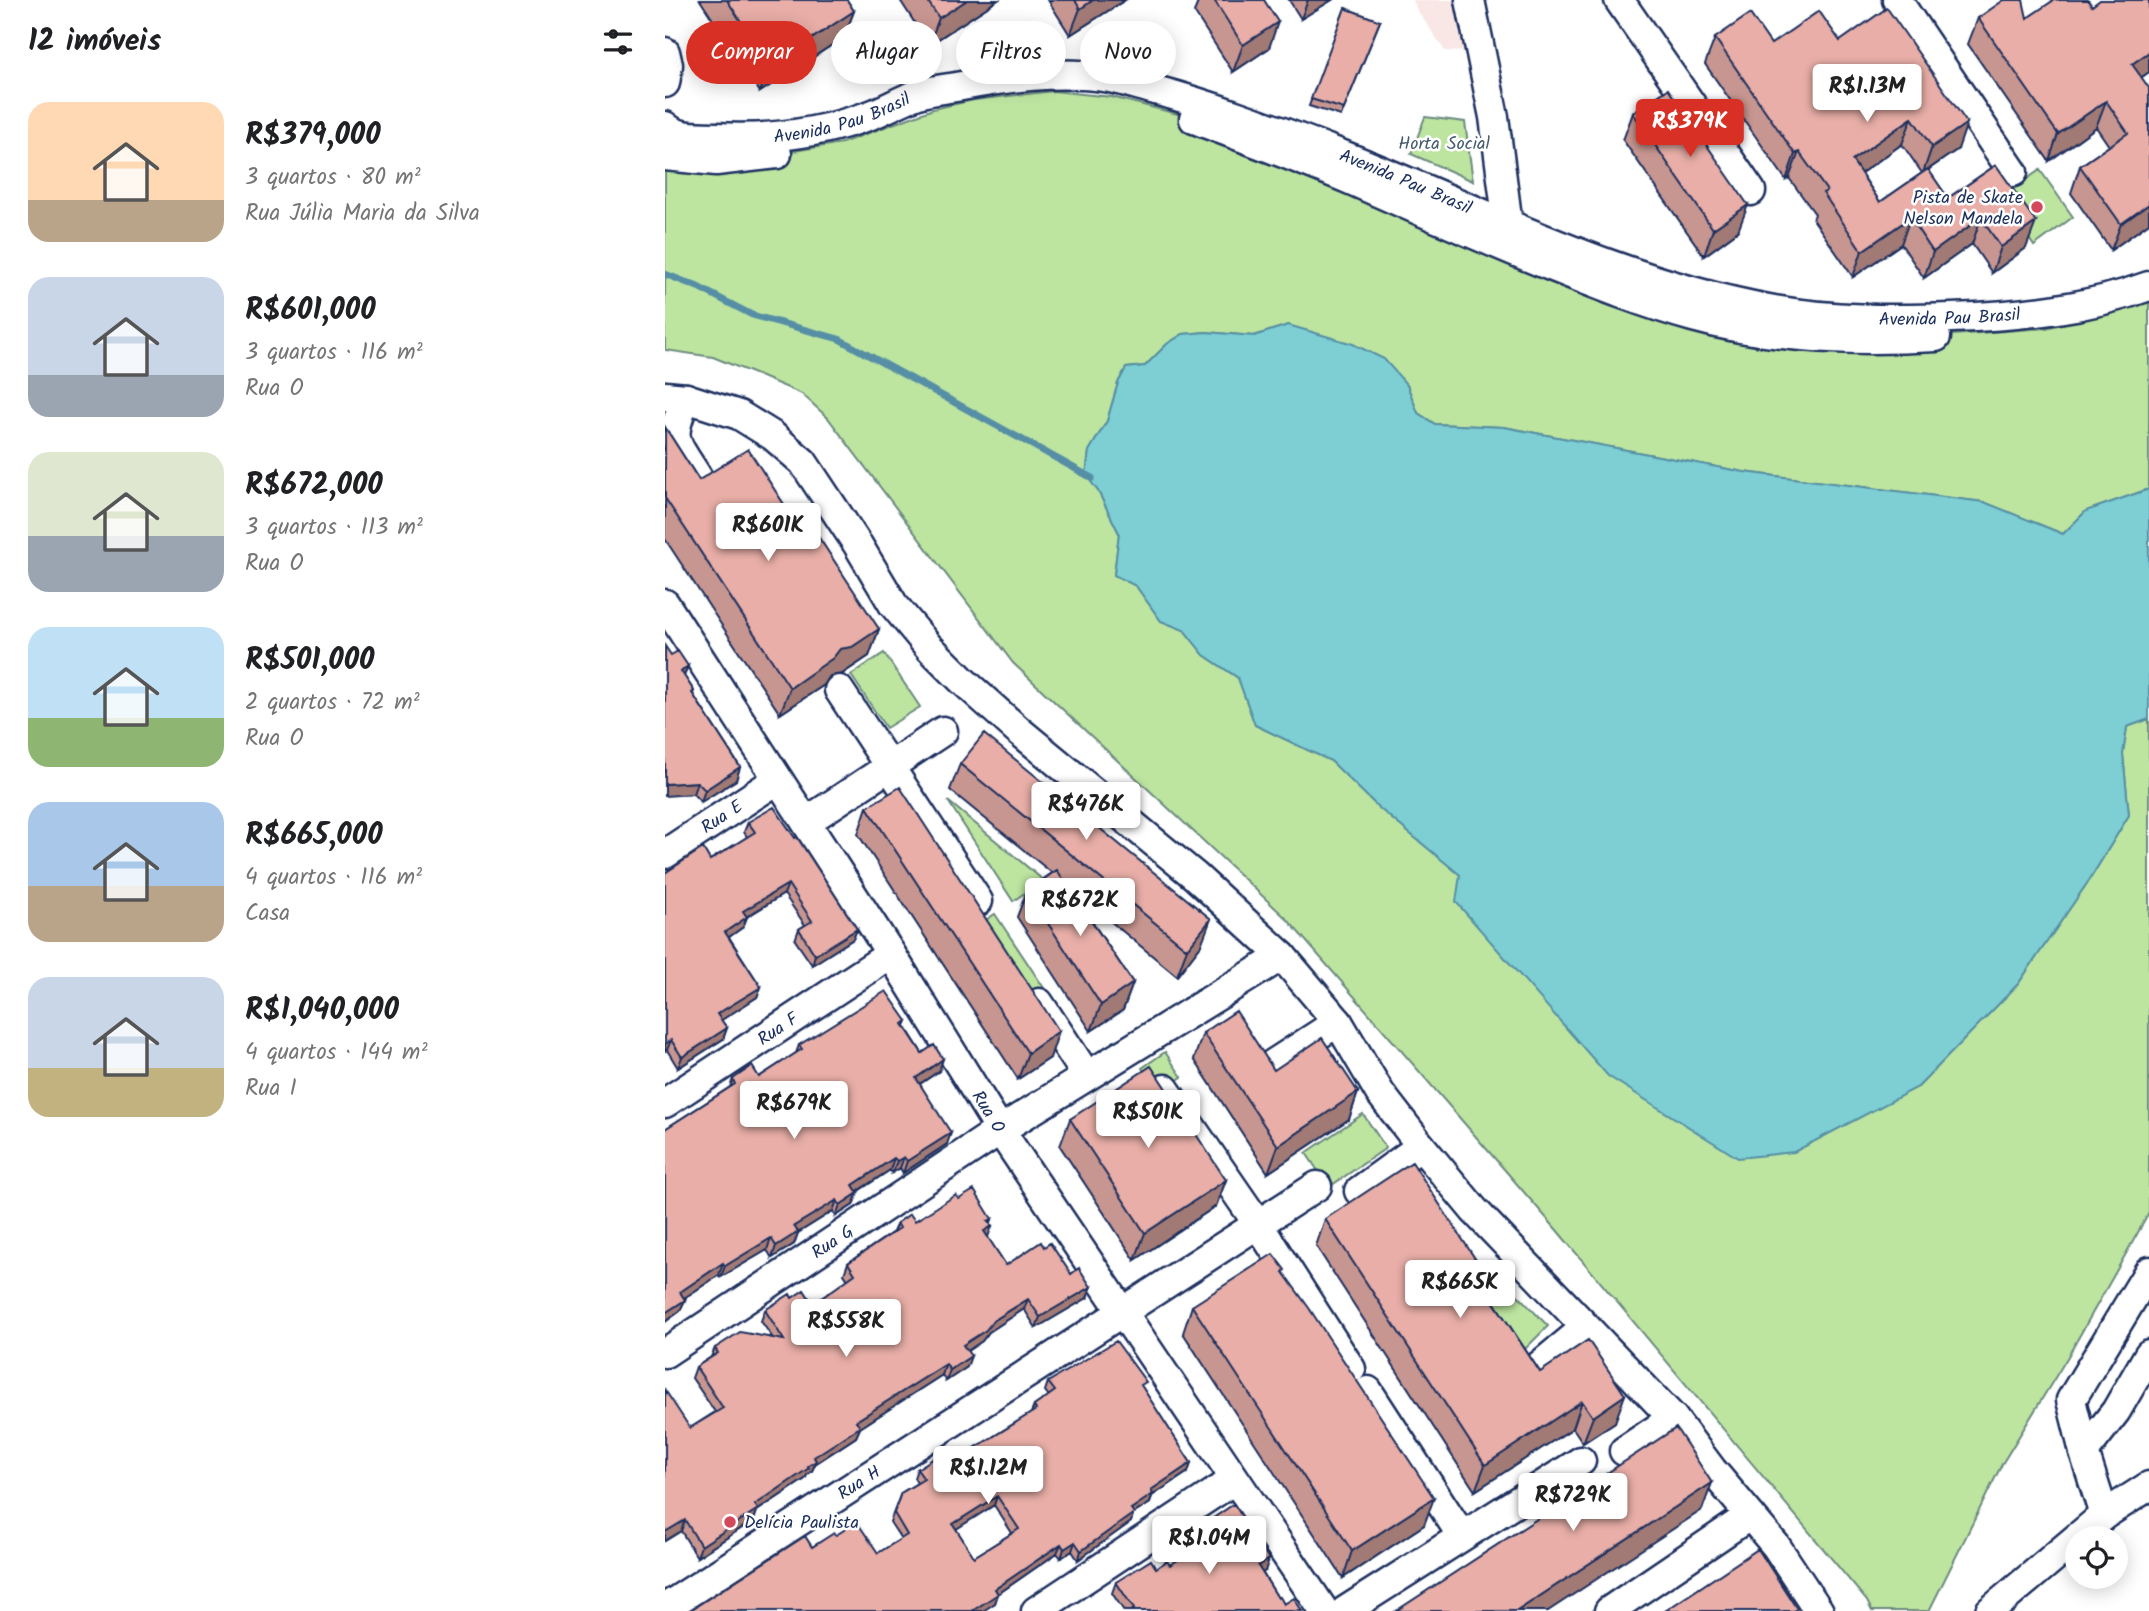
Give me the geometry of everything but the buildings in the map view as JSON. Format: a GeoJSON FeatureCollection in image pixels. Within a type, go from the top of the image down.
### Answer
{"type":"FeatureCollection","features":[{"type":"Feature","properties":{"kind":"street"},"geometry":{"type":"LineString","coordinates":[[1470,0],[1494,117],[1508,225]]}},
{"type":"Feature","properties":{"kind":"street"},"geometry":{"type":"LineString","coordinates":[[1619,0],[1751,191]]}},
{"type":"Feature","properties":{"kind":"street"},"geometry":{"type":"LineString","coordinates":[[1897,0],[2013,172]]}},
{"type":"Feature","properties":{"kind":"street"},"geometry":{"type":"LineString","coordinates":[[665,52],[668,65],[665,83]]}},
{"type":"Feature","properties":{"kind":"street","name":"Avenida Pau Brasil"},"geometry":{"type":"LineString","coordinates":[[665,126],[672,132],[695,136],[742,139],[807,134],[870,115],[918,94],[1010,76],[1065,74],[1111,79],[1242,116],[1422,187],[1585,256],[1658,280],[1771,310],[1814,316],[1898,320],[1987,317],[2044,311],[2127,294],[2149,286]]}},
{"type":"Feature","properties":{"kind":"street"},"geometry":{"type":"LineString","coordinates":[[665,156],[716,161],[842,143],[933,109],[974,100],[1053,91],[1112,97],[1189,117],[1349,180],[1445,223],[1623,295],[1695,318],[1748,329],[1821,337],[1899,340],[2046,328],[2149,302]]}},
{"type":"Feature","properties":{"kind":"street"},"geometry":{"type":"LineString","coordinates":[[698,478],[674,435],[676,397],[739,415],[773,436],[803,462],[893,604],[928,646],[1018,730],[1195,876],[1282,956],[1338,1022],[1380,1093],[1421,1146],[1474,1210],[1673,1418],[1749,1516],[1776,1546],[1819,1611]]}},
{"type":"Feature","properties":{"kind":"street","name":"Rua O"},"geometry":{"type":"LineString","coordinates":[[665,604],[891,954],[1000,1130],[1324,1611]]}},
{"type":"Feature","properties":{"kind":"street"},"geometry":{"type":"LineString","coordinates":[[839,690],[978,901]]}},
{"type":"Feature","properties":{"kind":"street"},"geometry":{"type":"LineString","coordinates":[[806,822],[943,731]]}},
{"type":"Feature","properties":{"kind":"street","name":"Rua E"},"geometry":{"type":"LineString","coordinates":[[665,853],[777,780]]}},
{"type":"Feature","properties":{"kind":"street","name":"Rua F"},"geometry":{"type":"LineString","coordinates":[[665,1103],[891,954]]}},
{"type":"Feature","properties":{"kind":"street","name":"Rua G"},"geometry":{"type":"LineString","coordinates":[[665,1353],[1000,1130],[1282,956]]}},
{"type":"Feature","properties":{"kind":"street"},"geometry":{"type":"LineString","coordinates":[[1033,995],[1087,1076]]}},
{"type":"Feature","properties":{"kind":"street"},"geometry":{"type":"LineString","coordinates":[[1273,1064],[1338,1022]]}},
{"type":"Feature","properties":{"kind":"street"},"geometry":{"type":"LineString","coordinates":[[1165,1089],[1258,1224],[1351,1368]]}},
{"type":"Feature","properties":{"kind":"street"},"geometry":{"type":"LineString","coordinates":[[1359,1191],[1421,1146]]}},
{"type":"Feature","properties":{"kind":"street","name":"Rua H"},"geometry":{"type":"LineString","coordinates":[[665,1608],[1317,1186]]}},
{"type":"Feature","properties":{"kind":"street"},"geometry":{"type":"LineString","coordinates":[[2104,1515],[2071,1400],[2149,1271]]}},
{"type":"Feature","properties":{"kind":"street"},"geometry":{"type":"LineString","coordinates":[[1533,1371],[1585,1328]]}},
{"type":"Feature","properties":{"kind":"street"},"geometry":{"type":"LineString","coordinates":[[2084,1451],[2116,1410],[2149,1354]]}},
{"type":"Feature","properties":{"kind":"street"},"geometry":{"type":"LineString","coordinates":[[1368,1391],[1462,1536]]}},
{"type":"Feature","properties":{"kind":"street"},"geometry":{"type":"LineString","coordinates":[[1625,1451],[1673,1418]]}},
{"type":"Feature","properties":{"kind":"street"},"geometry":{"type":"LineString","coordinates":[[1345,1611],[1581,1461]]}},
{"type":"Feature","properties":{"kind":"street"},"geometry":{"type":"LineString","coordinates":[[1036,1611],[1234,1479]]}},
{"type":"Feature","properties":{"kind":"street"},"geometry":{"type":"LineString","coordinates":[[1990,1611],[2104,1515],[2149,1486]]}},
{"type":"Feature","properties":{"kind":"street"},"geometry":{"type":"LineString","coordinates":[[1609,1611],[1749,1516]]}},
{"type":"Feature","properties":{"kind":"shaded area"},"geometry":{"type":"Polygon","coordinates":[[[1413,0],[1456,0],[1469,52],[1445,51],[1413,0]]]}},
{"type":"Feature","properties":{"kind":"green space"},"geometry":{"type":"Polygon","coordinates":[[[1053,91],[1112,97],[1189,117],[1278,151],[1899,339],[2046,328],[2149,302],[2149,489],[2086,511],[2063,534],[1983,502],[1744,472],[1504,427],[1435,424],[1418,413],[1407,385],[1288,325],[1254,336],[1206,332],[1183,334],[1167,344],[1145,366],[1126,368],[1118,383],[1107,421],[1089,451],[1086,475],[1098,491],[1119,533],[1114,575],[1136,586],[1161,621],[1184,630],[1204,655],[1238,678],[1255,725],[1331,761],[1379,808],[1461,875],[1918,1087],[2018,984],[2090,879],[2129,815],[2123,754],[2127,727],[2149,719],[2149,1213],[2067,1358],[2002,1464],[1929,1611],[1872,1611],[1867,1601],[1556,1229],[1287,919],[1013,663],[828,418],[802,394],[762,377],[713,357],[665,350],[665,156],[788,152],[842,143],[933,109],[974,100],[1053,91]]]}},
{"type":"Feature","properties":{"kind":"green space","name":"Horta Social"},"geometry":{"type":"Polygon","coordinates":[[[1425,117],[1465,122],[1473,181],[1411,154],[1425,117]]]}},
{"type":"Feature","properties":{"kind":"green space","name":"Pista de Skate Nelson Mandela"},"geometry":{"type":"Polygon","coordinates":[[[2040,170],[2073,217],[2034,246],[2001,197],[2040,170]]]}},
{"type":"Feature","properties":{"kind":"green space"},"geometry":{"type":"Polygon","coordinates":[[[884,653],[920,707],[886,728],[851,675],[884,653]]]}},
{"type":"Feature","properties":{"kind":"green space"},"geometry":{"type":"Polygon","coordinates":[[[948,801],[1043,880],[1013,901],[948,801]]]}},
{"type":"Feature","properties":{"kind":"green space"},"geometry":{"type":"Polygon","coordinates":[[[995,914],[1044,988],[1033,995],[972,929],[995,914]]]}},
{"type":"Feature","properties":{"kind":"green space"},"geometry":{"type":"Polygon","coordinates":[[[1165,1052],[1182,1077],[1159,1092],[1142,1068],[1165,1052]]]}},
{"type":"Feature","properties":{"kind":"green space"},"geometry":{"type":"Polygon","coordinates":[[[1363,1114],[1386,1148],[1329,1187],[1306,1153],[1363,1114]]]}},
{"type":"Feature","properties":{"kind":"green space"},"geometry":{"type":"Polygon","coordinates":[[[1501,1278],[1548,1326],[1520,1354],[1473,1306],[1501,1278]]]}},
{"type":"Feature","properties":{"kind":"water"},"geometry":{"type":"Polygon","coordinates":[[[1288,325],[1353,344],[1384,359],[1407,385],[1418,413],[1435,424],[1504,427],[1744,472],[1984,502],[2063,534],[2086,511],[2149,489],[2149,719],[2127,727],[2123,754],[2129,815],[2090,879],[2018,984],[1918,1087],[1794,1152],[1738,1158],[1608,1076],[1456,902],[1460,875],[1379,808],[1331,761],[1255,725],[1238,678],[1204,655],[1184,630],[1161,621],[1136,586],[1114,575],[1119,533],[1098,491],[1086,475],[1089,451],[1107,421],[1118,383],[1126,368],[1145,366],[1167,344],[1183,334],[1206,332],[1254,336],[1288,325]]]}},
{"type":"Feature","properties":{"kind":"waterway"},"geometry":{"type":"LineString","coordinates":[[665,274],[698,287],[752,315],[839,339],[1092,478]]}},
{"type":"Feature","properties":{"kind":"place","name":"Pista de Skate Nelson Mandela"},"geometry":{"type":"Point","coordinates":[2037,207]}},
{"type":"Feature","properties":{"kind":"place","name":"Delícia Paulista"},"geometry":{"type":"Point","coordinates":[730,1522]}}]}
